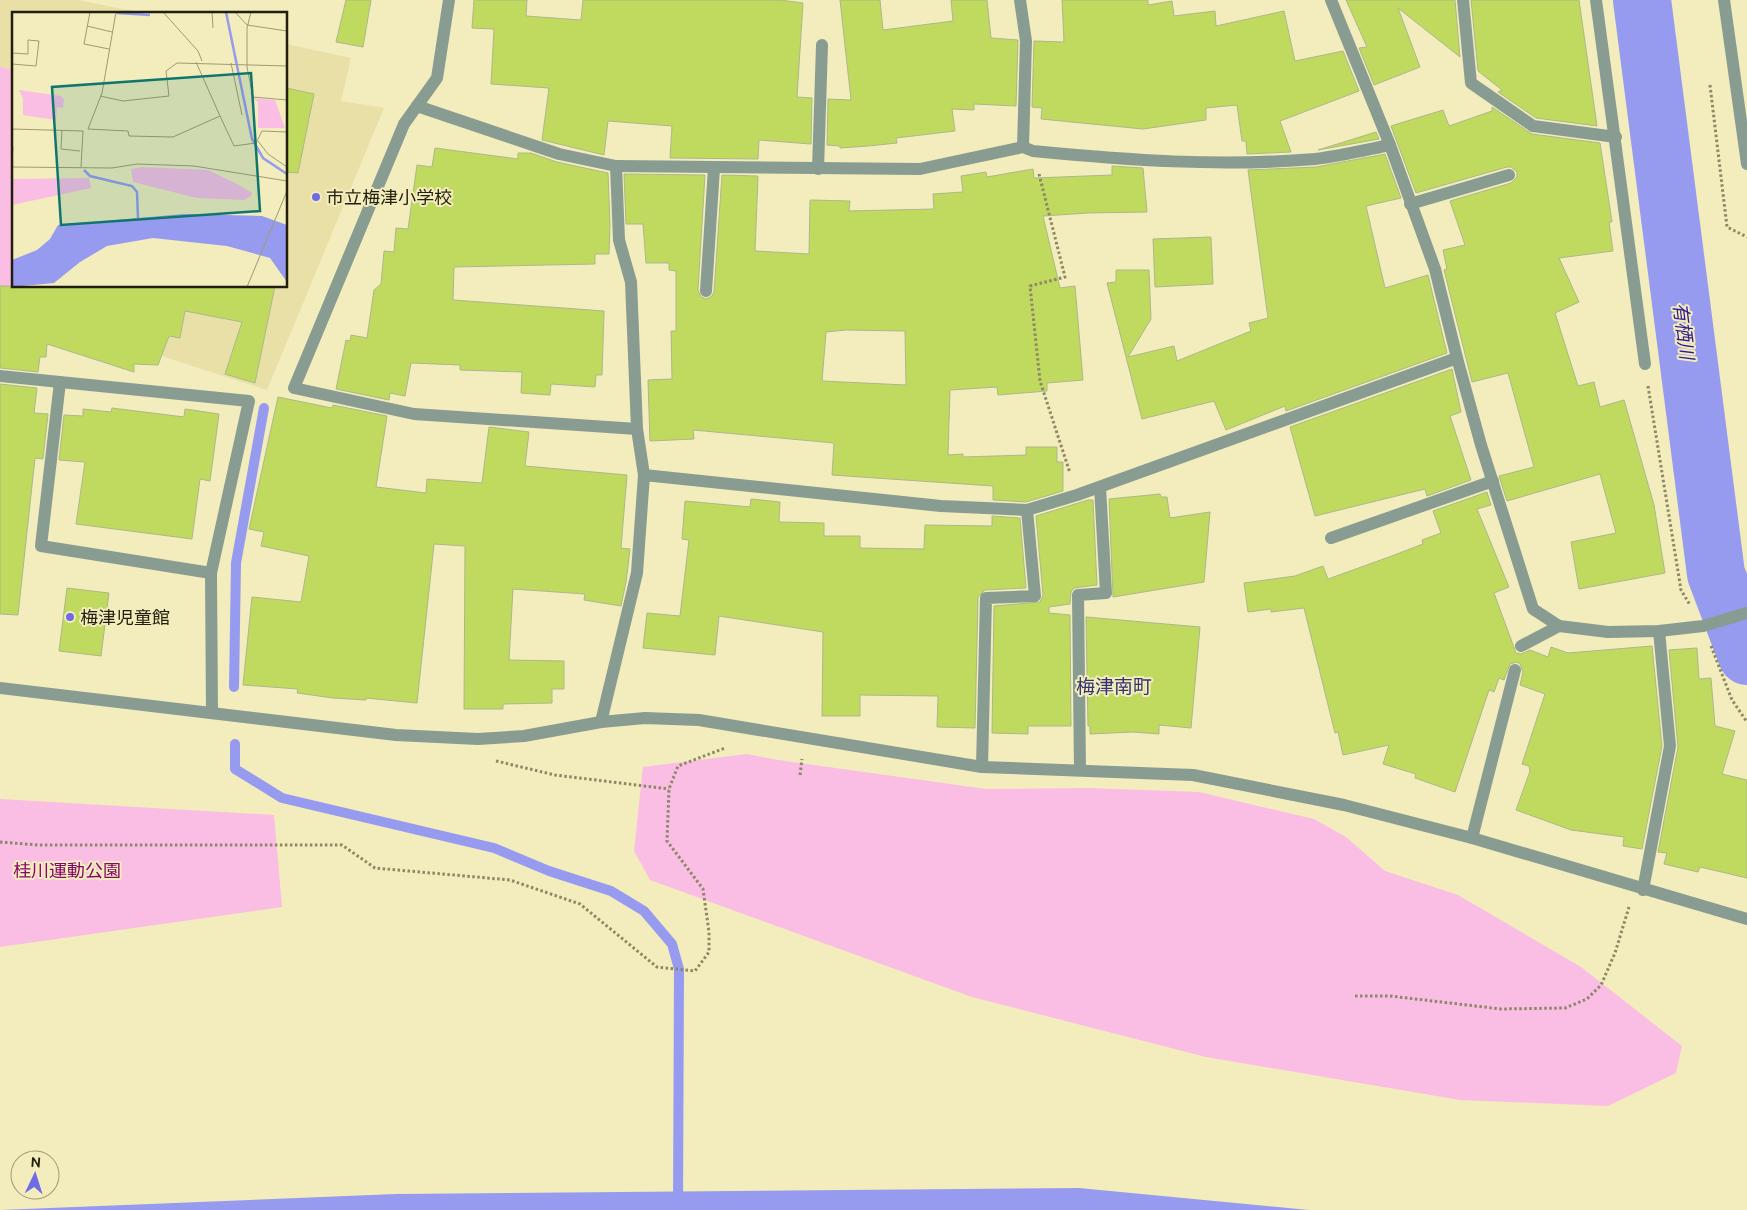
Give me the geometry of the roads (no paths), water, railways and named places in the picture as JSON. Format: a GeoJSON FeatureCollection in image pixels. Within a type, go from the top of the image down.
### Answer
{"type":"FeatureCollection","features":[{"type":"Feature","properties":{"kind":"street"},"geometry":{"type":"LineString","coordinates":[[449,0],[437,78],[404,124],[294,388],[414,414],[637,429]]}},
{"type":"Feature","properties":{"kind":"street"},"geometry":{"type":"LineString","coordinates":[[1020,0],[1026,41],[1028,149]]}},
{"type":"Feature","properties":{"kind":"street"},"geometry":{"type":"LineString","coordinates":[[1331,0],[1390,146],[1435,269],[1456,358],[1533,609],[1558,626],[1608,632],[1659,631],[1703,626],[1747,613]]}},
{"type":"Feature","properties":{"kind":"street"},"geometry":{"type":"LineString","coordinates":[[1463,0],[1471,83],[1533,126],[1616,137]]}},
{"type":"Feature","properties":{"kind":"street"},"geometry":{"type":"LineString","coordinates":[[1596,0],[1616,137],[1645,364]]}},
{"type":"Feature","properties":{"kind":"street"},"geometry":{"type":"LineString","coordinates":[[1724,0],[1747,164]]}},
{"type":"Feature","properties":{"kind":"street"},"geometry":{"type":"LineString","coordinates":[[818,169],[822,45]]}},
{"type":"Feature","properties":{"kind":"street"},"geometry":{"type":"LineString","coordinates":[[417,106],[559,154],[616,166],[920,169],[1028,149],[1141,162],[1236,162],[1316,158],[1390,146]]}},
{"type":"Feature","properties":{"kind":"street"},"geometry":{"type":"LineString","coordinates":[[601,722],[637,573],[644,475],[637,429],[631,282],[618,240],[616,166]]}},
{"type":"Feature","properties":{"kind":"street"},"geometry":{"type":"LineString","coordinates":[[706,291],[714,168]]}},
{"type":"Feature","properties":{"kind":"street"},"geometry":{"type":"LineString","coordinates":[[1410,204],[1509,175]]}},
{"type":"Feature","properties":{"kind":"street"},"geometry":{"type":"LineString","coordinates":[[644,475],[941,506],[1027,510],[1100,487],[1456,358]]}},
{"type":"Feature","properties":{"kind":"street"},"geometry":{"type":"LineString","coordinates":[[0,376],[249,400],[211,573],[212,713]]}},
{"type":"Feature","properties":{"kind":"street"},"geometry":{"type":"LineString","coordinates":[[60,382],[41,546],[211,573]]}},
{"type":"Feature","properties":{"kind":"street"},"geometry":{"type":"LineString","coordinates":[[1331,538],[1493,481]]}},
{"type":"Feature","properties":{"kind":"street"},"geometry":{"type":"LineString","coordinates":[[1080,770],[1078,595],[1106,593],[1100,487]]}},
{"type":"Feature","properties":{"kind":"street"},"geometry":{"type":"LineString","coordinates":[[982,767],[986,598],[1035,596],[1027,510]]}},
{"type":"Feature","properties":{"kind":"street"},"geometry":{"type":"LineString","coordinates":[[1521,646],[1558,626]]}},
{"type":"Feature","properties":{"kind":"street"},"geometry":{"type":"LineString","coordinates":[[1639,888],[1670,746],[1659,631]]}},
{"type":"Feature","properties":{"kind":"street"},"geometry":{"type":"LineString","coordinates":[[1472,838],[1515,670]]}},
{"type":"Feature","properties":{"kind":"street"},"geometry":{"type":"LineString","coordinates":[[0,688],[396,735],[478,740],[524,736],[601,722],[645,718],[699,720],[982,767],[1193,775],[1335,803],[1472,838],[1747,919]]}},
{"type":"Feature","properties":{"kind":"water"},"geometry":{"type":"Polygon","coordinates":[[[1079,1188],[1309,1210],[0,1210],[396,1194],[1079,1188]]]}},
{"type":"Feature","properties":{"kind":"waterway","name":"有栖川"},"geometry":{"type":"LineString","coordinates":[[1642,0],[1716,574],[1747,656]]}},
{"type":"Feature","properties":{"kind":"waterway"},"geometry":{"type":"LineString","coordinates":[[234,687],[236,563],[264,408]]}},
{"type":"Feature","properties":{"kind":"waterway"},"geometry":{"type":"LineString","coordinates":[[235,744],[235,769],[282,798],[494,848],[549,871],[611,891],[644,911],[672,944],[679,969],[678,1210]]}},
{"type":"Feature","properties":{"kind":"place","name":"市立梅津小学校"},"geometry":{"type":"Point","coordinates":[316,197]}},
{"type":"Feature","properties":{"kind":"place","name":"梅津児童館"},"geometry":{"type":"Point","coordinates":[70,617]}},
{"type":"Feature","properties":{"kind":"district","name":"梅津南町"},"geometry":{"type":"Point","coordinates":[1114,686]}},
{"type":"Feature","properties":{"kind":"park label","name":"桂川運動公園"},"geometry":{"type":"Point","coordinates":[67,870]}}]}
